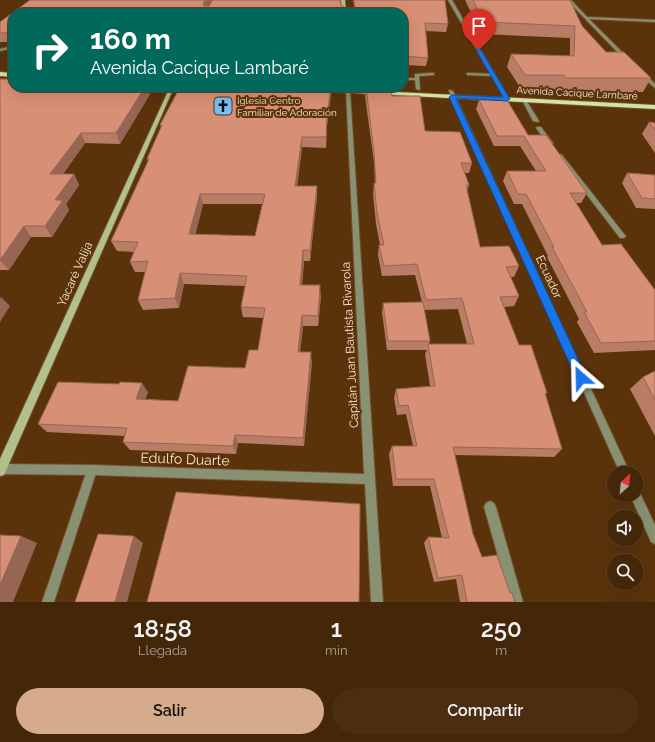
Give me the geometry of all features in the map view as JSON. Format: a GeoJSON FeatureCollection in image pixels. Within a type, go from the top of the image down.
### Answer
{"type":"FeatureCollection","features":[{"type":"Feature","properties":{"kind":"main road","name":"Avenida Cacique Lambaré"},"geometry":{"type":"LineString","coordinates":[[408,89],[452,94]]}},
{"type":"Feature","properties":{"kind":"main road","name":"Avenida Cacique Lambaré"},"geometry":{"type":"LineString","coordinates":[[408,92],[655,101]]}},
{"type":"Feature","properties":{"kind":"main road","name":"Avenida Cacique Lambaré"},"geometry":{"type":"LineString","coordinates":[[506,96],[524,100],[655,107]]}},
{"type":"Feature","properties":{"kind":"street"},"geometry":{"type":"LineString","coordinates":[[450,0],[506,96]]}},
{"type":"Feature","properties":{"kind":"street"},"geometry":{"type":"LineString","coordinates":[[569,0],[633,65]]}},
{"type":"Feature","properties":{"kind":"street"},"geometry":{"type":"LineString","coordinates":[[586,18],[655,22]]}},
{"type":"Feature","properties":{"kind":"street"},"geometry":{"type":"LineString","coordinates":[[638,70],[655,87]]}},
{"type":"Feature","properties":{"kind":"street"},"geometry":{"type":"LineString","coordinates":[[418,89],[417,75],[432,74]]}},
{"type":"Feature","properties":{"kind":"street"},"geometry":{"type":"LineString","coordinates":[[469,74],[493,75]]}},
{"type":"Feature","properties":{"kind":"street"},"geometry":{"type":"LineString","coordinates":[[408,79],[417,79]]}},
{"type":"Feature","properties":{"kind":"street","name":"Yacaré Valija"},"geometry":{"type":"LineString","coordinates":[[0,470],[170,92]]}},
{"type":"Feature","properties":{"kind":"street","name":"Capitán Juan Bautista Rivarola"},"geometry":{"type":"LineString","coordinates":[[349,92],[369,479],[377,602]]}},
{"type":"Feature","properties":{"kind":"street","name":"Ecuador"},"geometry":{"type":"LineString","coordinates":[[452,94],[622,466]]}},
{"type":"Feature","properties":{"kind":"street"},"geometry":{"type":"LineString","coordinates":[[524,100],[536,121]]}},
{"type":"Feature","properties":{"kind":"street"},"geometry":{"type":"LineString","coordinates":[[538,128],[552,146]]}},
{"type":"Feature","properties":{"kind":"street"},"geometry":{"type":"LineString","coordinates":[[557,152],[622,236]]}},
{"type":"Feature","properties":{"kind":"street","name":"Edulfo Duarte"},"geometry":{"type":"LineString","coordinates":[[0,470],[92,470],[369,479]]}},
{"type":"Feature","properties":{"kind":"street"},"geometry":{"type":"LineString","coordinates":[[48,602],[92,470]]}},
{"type":"Feature","properties":{"kind":"street"},"geometry":{"type":"LineString","coordinates":[[638,502],[655,538]]}},
{"type":"Feature","properties":{"kind":"street"},"geometry":{"type":"LineString","coordinates":[[490,507],[517,602]]}},
{"type":"Feature","properties":{"kind":"building"},"geometry":{"type":"Polygon","coordinates":[[[30,0],[205,0],[203,4],[204,6],[209,6],[212,0],[340,0],[341,5],[343,6],[343,8],[19,8],[30,0]]]}},
{"type":"Feature","properties":{"kind":"building"},"geometry":{"type":"Polygon","coordinates":[[[354,0],[445,0],[448,24],[425,23],[428,58],[408,56],[408,8],[355,8],[354,0]]]}},
{"type":"Feature","properties":{"kind":"building"},"geometry":{"type":"Polygon","coordinates":[[[473,0],[570,0],[582,26],[606,52],[624,52],[651,78],[566,78],[564,75],[525,75],[511,54],[574,56],[575,26],[484,22],[473,0]]]}},
{"type":"Feature","properties":{"kind":"building"},"geometry":{"type":"Polygon","coordinates":[[[8,16],[8,33],[0,33],[0,22],[8,16]]]}},
{"type":"Feature","properties":{"kind":"building"},"geometry":{"type":"Polygon","coordinates":[[[0,79],[8,79],[8,92],[142,92],[116,133],[81,133],[50,174],[74,174],[55,200],[63,200],[45,226],[24,226],[0,260],[0,79]]]}},
{"type":"Feature","properties":{"kind":"building"},"geometry":{"type":"Polygon","coordinates":[[[177,92],[330,92],[326,137],[302,137],[295,186],[317,186],[310,250],[303,250],[300,285],[320,285],[318,316],[302,315],[298,352],[311,352],[303,438],[235,435],[233,446],[123,442],[127,428],[38,424],[58,382],[119,384],[120,382],[142,383],[136,399],[178,401],[188,366],[245,368],[249,350],[258,350],[265,308],[241,307],[247,276],[180,273],[175,298],[138,300],[148,261],[130,262],[138,242],[111,241],[149,159],[147,159],[162,125],[160,125],[177,92]],[[200,194],[189,234],[255,236],[265,194],[200,194]]]}},
{"type":"Feature","properties":{"kind":"building"},"geometry":{"type":"Polygon","coordinates":[[[367,92],[392,92],[392,96],[420,96],[425,131],[460,132],[472,163],[461,163],[469,185],[466,185],[480,247],[509,246],[519,266],[506,267],[519,296],[500,297],[519,345],[531,345],[547,393],[545,393],[562,449],[453,447],[473,534],[482,557],[497,555],[510,593],[512,593],[515,602],[467,602],[462,575],[438,578],[428,537],[449,538],[434,479],[396,479],[392,446],[417,446],[408,405],[399,406],[396,389],[435,386],[428,344],[474,344],[462,298],[426,300],[417,264],[384,266],[379,245],[384,245],[377,213],[374,183],[376,183],[367,92]]]}},
{"type":"Feature","properties":{"kind":"building"},"geometry":{"type":"Polygon","coordinates":[[[479,100],[507,100],[528,135],[546,135],[587,193],[570,193],[602,245],[621,244],[655,290],[655,341],[601,343],[584,312],[587,312],[552,247],[554,247],[526,194],[518,194],[507,171],[546,171],[524,136],[497,136],[479,100]]]}},
{"type":"Feature","properties":{"kind":"building"},"geometry":{"type":"Polygon","coordinates":[[[649,122],[655,123],[655,130],[649,122]]]}},
{"type":"Feature","properties":{"kind":"building"},"geometry":{"type":"Polygon","coordinates":[[[627,173],[655,175],[655,199],[642,198],[627,173]]]}},
{"type":"Feature","properties":{"kind":"building"},"geometry":{"type":"Polygon","coordinates":[[[423,302],[430,341],[388,341],[383,303],[423,302]]]}},
{"type":"Feature","properties":{"kind":"building"},"geometry":{"type":"Polygon","coordinates":[[[655,371],[655,400],[643,377],[655,371]]]}},
{"type":"Feature","properties":{"kind":"building"},"geometry":{"type":"Polygon","coordinates":[[[176,492],[360,504],[359,602],[147,602],[176,492]]]}},
{"type":"Feature","properties":{"kind":"building"},"geometry":{"type":"Polygon","coordinates":[[[98,534],[134,536],[115,602],[75,602],[98,534]]]}},
{"type":"Feature","properties":{"kind":"building"},"geometry":{"type":"Polygon","coordinates":[[[0,535],[21,536],[0,585],[0,535]]]}},
{"type":"Feature","properties":{"kind":"place","name":"Iglesia Centro Familiar de Adoración"},"geometry":{"type":"Point","coordinates":[223,106]}},
{"type":"Feature","properties":{"kind":"route"},"geometry":{"type":"LineString","coordinates":[[479,50],[507,99],[452,97],[581,378]]}}]}
